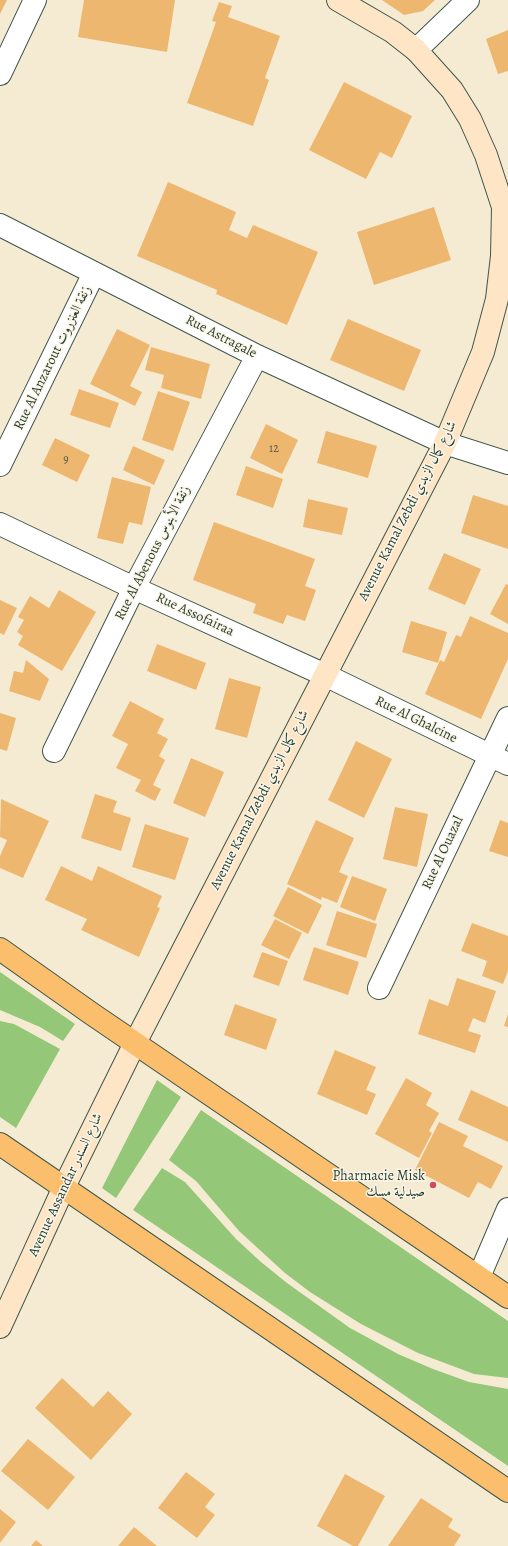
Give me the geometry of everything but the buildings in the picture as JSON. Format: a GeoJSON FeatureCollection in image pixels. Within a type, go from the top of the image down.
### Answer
{"type":"FeatureCollection","features":[{"type":"Feature","properties":{"kind":"main road"},"geometry":{"type":"LineString","coordinates":[[0,949],[134,1043],[508,1297]]}},
{"type":"Feature","properties":{"kind":"main road"},"geometry":{"type":"LineString","coordinates":[[0,1144],[508,1491]]}},
{"type":"Feature","properties":{"kind":"street"},"geometry":{"type":"LineString","coordinates":[[0,74],[36,0]]}},
{"type":"Feature","properties":{"kind":"street","name":"Avenue Kamal Zebdi شارع كمال الزبدي"},"geometry":{"type":"LineString","coordinates":[[134,1043],[445,443],[482,352],[497,299],[506,207],[486,154],[470,119],[452,90],[416,50],[393,32],[338,0]]}},
{"type":"Feature","properties":{"kind":"street"},"geometry":{"type":"LineString","coordinates":[[416,50],[468,0]]}},
{"type":"Feature","properties":{"kind":"street","name":"Rue Astragale"},"geometry":{"type":"LineString","coordinates":[[0,225],[257,356],[445,443],[508,463]]}},
{"type":"Feature","properties":{"kind":"street","name":"Rue Al Anzarout زنقة العنزروت"},"geometry":{"type":"LineString","coordinates":[[0,465],[94,272]]}},
{"type":"Feature","properties":{"kind":"street","name":"Rue Al Abenous زنقة الأبنوس"},"geometry":{"type":"LineString","coordinates":[[54,751],[134,588],[257,356]]}},
{"type":"Feature","properties":{"kind":"street","name":"Rue Assofairaa"},"geometry":{"type":"LineString","coordinates":[[0,524],[134,588],[325,675]]}},
{"type":"Feature","properties":{"kind":"street","name":"Rue Al Ghalcine"},"geometry":{"type":"LineString","coordinates":[[325,675],[499,760]]}},
{"type":"Feature","properties":{"kind":"street","name":"Rue Al Ouazal"},"geometry":{"type":"LineString","coordinates":[[379,988],[499,760],[508,718]]}},
{"type":"Feature","properties":{"kind":"street","name":"Avenue Assandar شارع السندر"},"geometry":{"type":"LineString","coordinates":[[0,1327],[64,1187],[134,1043]]}},
{"type":"Feature","properties":{"kind":"street"},"geometry":{"type":"LineString","coordinates":[[479,1277],[508,1209]]}},
{"type":"Feature","properties":{"kind":"green space"},"geometry":{"type":"Polygon","coordinates":[[[0,972],[75,1024],[63,1041],[40,1027],[0,1010],[0,972]]]}},
{"type":"Feature","properties":{"kind":"green space"},"geometry":{"type":"Polygon","coordinates":[[[0,1021],[14,1024],[60,1049],[16,1128],[0,1117],[0,1021]]]}},
{"type":"Feature","properties":{"kind":"green space"},"geometry":{"type":"Polygon","coordinates":[[[157,1080],[181,1097],[116,1198],[102,1188],[157,1080]]]}},
{"type":"Feature","properties":{"kind":"green space"},"geometry":{"type":"Polygon","coordinates":[[[201,1110],[508,1321],[508,1378],[474,1374],[418,1353],[361,1324],[310,1292],[285,1273],[239,1231],[196,1181],[169,1160],[201,1110]]]}},
{"type":"Feature","properties":{"kind":"green space"},"geometry":{"type":"Polygon","coordinates":[[[162,1168],[185,1182],[236,1239],[261,1262],[287,1283],[350,1328],[398,1354],[433,1369],[469,1382],[508,1389],[508,1466],[133,1210],[162,1168]]]}},
{"type":"Feature","properties":{"kind":"place","name":"Pharmacie Misk صيدلية مسك"},"geometry":{"type":"Point","coordinates":[433,1185]}}]}
